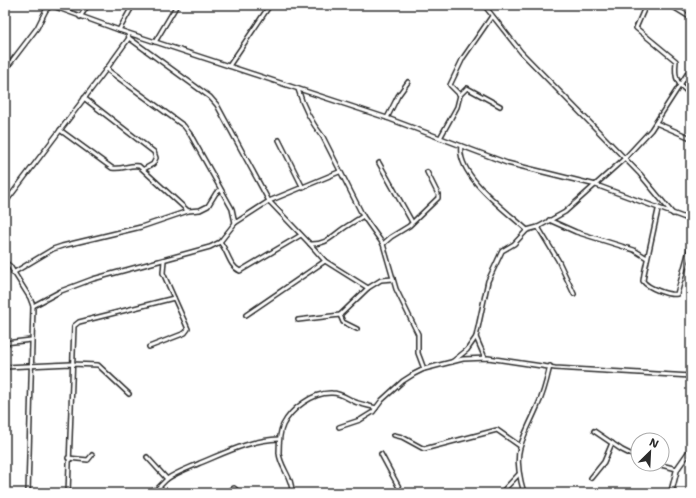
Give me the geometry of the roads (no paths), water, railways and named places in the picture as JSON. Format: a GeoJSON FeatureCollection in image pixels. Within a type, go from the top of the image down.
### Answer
{"type":"FeatureCollection","features":[{"type":"Feature","properties":{"kind":"street"},"geometry":{"type":"LineString","coordinates":[[5,70],[51,5],[128,34],[387,118],[513,165],[596,186],[658,210],[691,220]]}},
{"type":"Feature","properties":{"kind":"street"},"geometry":{"type":"LineString","coordinates":[[80,17],[88,5]]}},
{"type":"Feature","properties":{"kind":"street"},"geometry":{"type":"LineString","coordinates":[[118,30],[133,5]]}},
{"type":"Feature","properties":{"kind":"street"},"geometry":{"type":"LineString","coordinates":[[156,42],[177,5]]}},
{"type":"Feature","properties":{"kind":"street"},"geometry":{"type":"LineString","coordinates":[[229,66],[270,5]]}},
{"type":"Feature","properties":{"kind":"street"},"geometry":{"type":"LineString","coordinates":[[484,5],[520,52],[624,158],[673,214]]}},
{"type":"Feature","properties":{"kind":"street"},"geometry":{"type":"LineString","coordinates":[[646,5],[636,28],[676,61],[675,78],[682,88],[691,94]]}},
{"type":"Feature","properties":{"kind":"street"},"geometry":{"type":"LineString","coordinates":[[670,5],[691,18]]}},
{"type":"Feature","properties":{"kind":"street"},"geometry":{"type":"LineString","coordinates":[[460,95],[450,85],[463,58],[492,16]]}},
{"type":"Feature","properties":{"kind":"street"},"geometry":{"type":"LineString","coordinates":[[128,34],[129,38],[210,97],[217,105],[268,201],[325,261],[368,288]]}},
{"type":"Feature","properties":{"kind":"street"},"geometry":{"type":"LineString","coordinates":[[5,203],[129,38]]}},
{"type":"Feature","properties":{"kind":"street"},"geometry":{"type":"LineString","coordinates":[[108,67],[110,71],[184,126],[232,209],[235,223]]}},
{"type":"Feature","properties":{"kind":"street"},"geometry":{"type":"LineString","coordinates":[[452,362],[467,350],[476,337],[485,291],[499,254],[514,244],[527,230],[538,227],[565,212],[596,186],[641,141],[656,123],[691,68]]}},
{"type":"Feature","properties":{"kind":"street"},"geometry":{"type":"LineString","coordinates":[[387,118],[398,96],[408,82]]}},
{"type":"Feature","properties":{"kind":"street"},"geometry":{"type":"LineString","coordinates":[[440,138],[457,107],[460,95],[466,88],[500,106]]}},
{"type":"Feature","properties":{"kind":"street"},"geometry":{"type":"LineString","coordinates":[[298,89],[302,103],[322,137],[363,216],[383,244],[400,300],[418,334],[418,353],[424,369]]}},
{"type":"Feature","properties":{"kind":"street"},"geometry":{"type":"LineString","coordinates":[[84,98],[154,152],[156,158],[153,164],[144,170]]}},
{"type":"Feature","properties":{"kind":"street"},"geometry":{"type":"LineString","coordinates":[[656,123],[691,138]]}},
{"type":"Feature","properties":{"kind":"street"},"geometry":{"type":"LineString","coordinates":[[60,130],[112,168],[120,170],[136,165],[144,170],[188,211]]}},
{"type":"Feature","properties":{"kind":"street"},"geometry":{"type":"LineString","coordinates":[[279,140],[303,188]]}},
{"type":"Feature","properties":{"kind":"street"},"geometry":{"type":"LineString","coordinates":[[461,146],[460,152],[475,181],[495,204],[527,230]]}},
{"type":"Feature","properties":{"kind":"street"},"geometry":{"type":"LineString","coordinates":[[379,163],[412,222]]}},
{"type":"Feature","properties":{"kind":"street"},"geometry":{"type":"LineString","coordinates":[[33,306],[61,291],[93,279],[210,247],[220,242],[235,223],[268,201],[339,172]]}},
{"type":"Feature","properties":{"kind":"street"},"geometry":{"type":"LineString","coordinates":[[383,244],[412,222],[439,196],[427,172]]}},
{"type":"Feature","properties":{"kind":"street"},"geometry":{"type":"LineString","coordinates":[[13,273],[48,252],[62,246],[141,227],[188,211],[205,208],[220,190]]}},
{"type":"Feature","properties":{"kind":"street"},"geometry":{"type":"LineString","coordinates":[[658,210],[643,281],[646,284],[668,293],[677,294],[691,243]]}},
{"type":"Feature","properties":{"kind":"street"},"geometry":{"type":"LineString","coordinates":[[310,244],[318,244],[331,239],[343,228],[363,216]]}},
{"type":"Feature","properties":{"kind":"street"},"geometry":{"type":"LineString","coordinates":[[549,220],[576,232],[634,250],[647,258]]}},
{"type":"Feature","properties":{"kind":"street"},"geometry":{"type":"LineString","coordinates":[[538,227],[558,260],[574,294]]}},
{"type":"Feature","properties":{"kind":"street"},"geometry":{"type":"LineString","coordinates":[[220,242],[224,247],[228,258],[240,272],[301,234]]}},
{"type":"Feature","properties":{"kind":"street"},"geometry":{"type":"LineString","coordinates":[[148,347],[187,331],[188,327],[163,273],[164,260]]}},
{"type":"Feature","properties":{"kind":"street"},"geometry":{"type":"LineString","coordinates":[[246,315],[325,261]]}},
{"type":"Feature","properties":{"kind":"street"},"geometry":{"type":"LineString","coordinates":[[5,262],[30,298],[33,306],[28,493]]}},
{"type":"Feature","properties":{"kind":"street"},"geometry":{"type":"LineString","coordinates":[[298,320],[340,315],[368,288],[381,280],[393,279]]}},
{"type":"Feature","properties":{"kind":"street"},"geometry":{"type":"LineString","coordinates":[[68,493],[72,329],[76,324],[174,298]]}},
{"type":"Feature","properties":{"kind":"street"},"geometry":{"type":"LineString","coordinates":[[340,315],[343,322],[357,329]]}},
{"type":"Feature","properties":{"kind":"street"},"geometry":{"type":"LineString","coordinates":[[476,337],[485,358]]}},
{"type":"Feature","properties":{"kind":"street"},"geometry":{"type":"LineString","coordinates":[[5,343],[31,340]]}},
{"type":"Feature","properties":{"kind":"street"},"geometry":{"type":"LineString","coordinates":[[339,427],[360,420],[376,408],[382,400],[403,381],[424,369],[463,359],[485,358],[569,369],[691,376]]}},
{"type":"Feature","properties":{"kind":"street"},"geometry":{"type":"LineString","coordinates":[[5,367],[71,364],[98,365],[129,394]]}},
{"type":"Feature","properties":{"kind":"street"},"geometry":{"type":"LineString","coordinates":[[524,493],[519,474],[520,446],[522,436],[539,403],[550,366]]}},
{"type":"Feature","properties":{"kind":"street"},"geometry":{"type":"LineString","coordinates":[[292,493],[292,485],[282,467],[279,453],[279,439],[282,426],[289,415],[298,406],[323,394],[333,392],[376,408]]}},
{"type":"Feature","properties":{"kind":"street"},"geometry":{"type":"LineString","coordinates":[[394,435],[402,437],[424,449],[497,430],[520,446]]}},
{"type":"Feature","properties":{"kind":"street"},"geometry":{"type":"LineString","coordinates":[[594,431],[630,453]]}},
{"type":"Feature","properties":{"kind":"street"},"geometry":{"type":"LineString","coordinates":[[148,493],[157,489],[167,479],[182,470],[233,448],[264,439],[279,439]]}},
{"type":"Feature","properties":{"kind":"street"},"geometry":{"type":"LineString","coordinates":[[591,478],[604,462],[612,443]]}},
{"type":"Feature","properties":{"kind":"street"},"geometry":{"type":"LineString","coordinates":[[671,493],[677,469],[691,449]]}},
{"type":"Feature","properties":{"kind":"street"},"geometry":{"type":"LineString","coordinates":[[381,454],[402,493]]}},
{"type":"Feature","properties":{"kind":"street"},"geometry":{"type":"LineString","coordinates":[[68,458],[88,460],[92,455]]}},
{"type":"Feature","properties":{"kind":"street"},"geometry":{"type":"LineString","coordinates":[[147,457],[167,479]]}},
{"type":"Feature","properties":{"kind":"street"},"geometry":{"type":"LineString","coordinates":[[670,467],[677,469]]}},
{"type":"Feature","properties":{"kind":"street"},"geometry":{"type":"LineString","coordinates":[[501,493],[519,474]]}},
{"type":"Feature","properties":{"kind":"street"},"geometry":{"type":"LineString","coordinates":[[226,493],[234,488],[240,493]]}}]}
